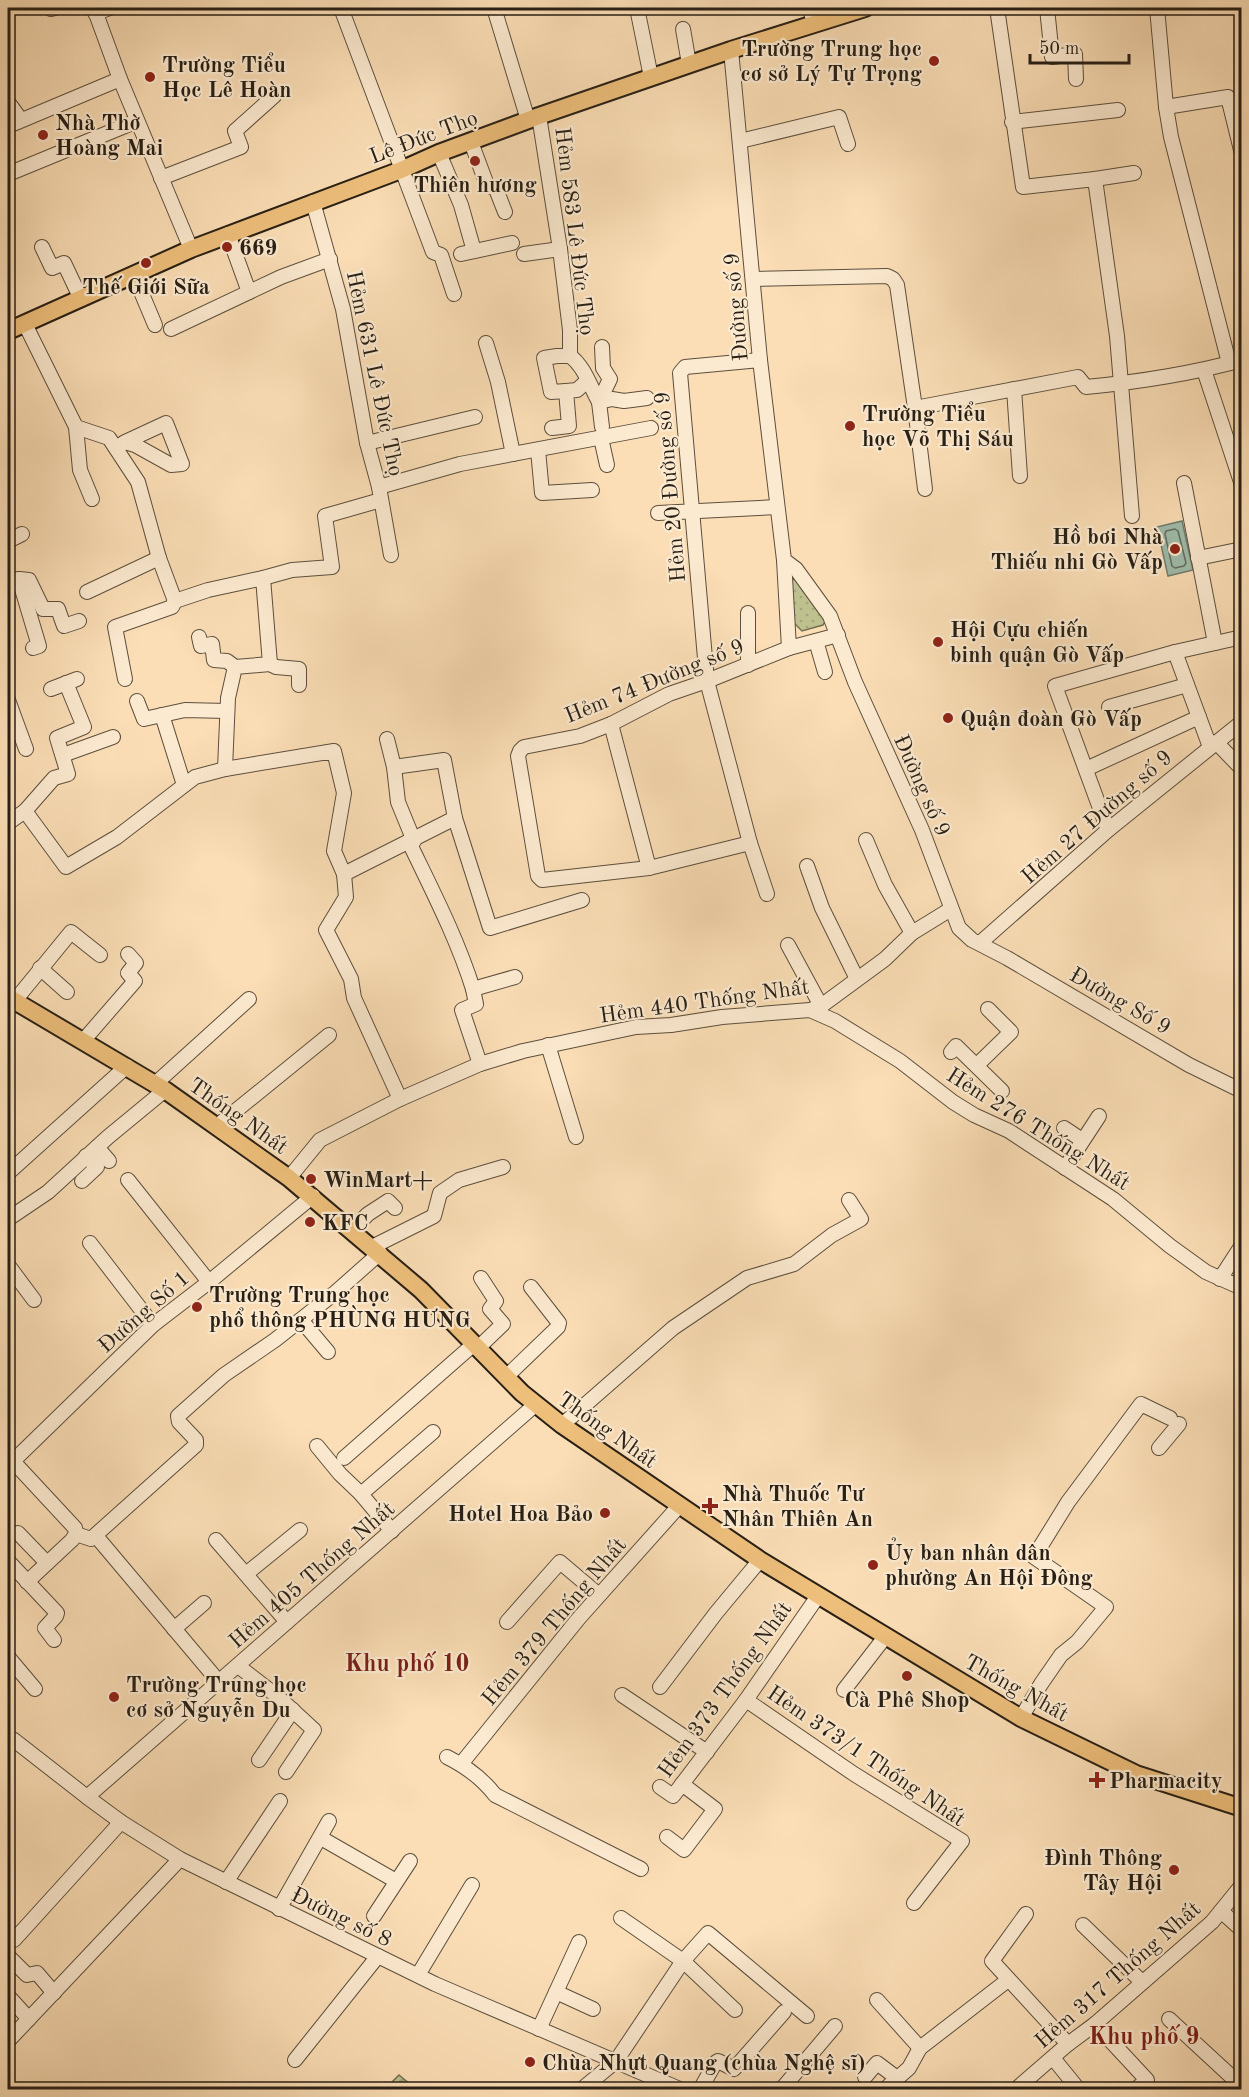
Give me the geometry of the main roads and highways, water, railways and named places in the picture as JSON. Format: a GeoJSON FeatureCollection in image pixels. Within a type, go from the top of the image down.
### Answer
{"type":"FeatureCollection","features":[{"type":"Feature","properties":{"kind":"main road","name":"Lê Đức Thọ"},"geometry":{"type":"LineString","coordinates":[[8,331],[191,249],[401,170],[439,153],[731,50],[812,16],[865,8]]}},
{"type":"Feature","properties":{"kind":"main road","name":"Thống Nhất"},"geometry":{"type":"LineString","coordinates":[[9,1002],[127,1066],[290,1178],[421,1290],[535,1405],[760,1560],[1022,1718],[1136,1774],[1242,1808]]}},
{"type":"Feature","properties":{"kind":"water","name":"Hồ bơi Nhà Thiếu nhi Gò Vấp"},"geometry":{"type":"Polygon","coordinates":[[[1182,521],[1193,570],[1168,576],[1157,527],[1182,521]]]}},
{"type":"Feature","properties":{"kind":"place","name":"Trường Trung học cơ sở Lý Tự Trọng"},"geometry":{"type":"Point","coordinates":[934,61]}},
{"type":"Feature","properties":{"kind":"place","name":"Trường Tiểu Học Lê Hoàn"},"geometry":{"type":"Point","coordinates":[150,77]}},
{"type":"Feature","properties":{"kind":"place","name":"Nhà Thờ Hoàng Mai"},"geometry":{"type":"Point","coordinates":[43,135]}},
{"type":"Feature","properties":{"kind":"place","name":"Thiên hương"},"geometry":{"type":"Point","coordinates":[475,161]}},
{"type":"Feature","properties":{"kind":"place","name":"669"},"geometry":{"type":"Point","coordinates":[227,247]}},
{"type":"Feature","properties":{"kind":"place","name":"Thế Giới Sữa"},"geometry":{"type":"Point","coordinates":[146,263]}},
{"type":"Feature","properties":{"kind":"place","name":"Trường Tiểu học Võ Thị Sáu"},"geometry":{"type":"Point","coordinates":[850,426]}},
{"type":"Feature","properties":{"kind":"place","name":"Hồ bơi Nhà Thiếu nhi Gò Vấp"},"geometry":{"type":"Point","coordinates":[1175,549]}},
{"type":"Feature","properties":{"kind":"place","name":"Hội Cựu chiến binh quận Gò Vấp"},"geometry":{"type":"Point","coordinates":[938,642]}},
{"type":"Feature","properties":{"kind":"place","name":"Quận đoàn Gò Vấp"},"geometry":{"type":"Point","coordinates":[948,718]}},
{"type":"Feature","properties":{"kind":"place","name":"WinMart+"},"geometry":{"type":"Point","coordinates":[311,1179]}},
{"type":"Feature","properties":{"kind":"place","name":"KFC"},"geometry":{"type":"Point","coordinates":[310,1222]}},
{"type":"Feature","properties":{"kind":"place","name":"Trường Trung học phổ thông PHÙNG HƯNG"},"geometry":{"type":"Point","coordinates":[197,1307]}},
{"type":"Feature","properties":{"kind":"place","name":"Nhà Thuốc Tư Nhân Thiên An"},"geometry":{"type":"Point","coordinates":[710,1506]}},
{"type":"Feature","properties":{"kind":"place","name":"Hotel Hoa Bảo"},"geometry":{"type":"Point","coordinates":[605,1513]}},
{"type":"Feature","properties":{"kind":"place","name":"Ủy ban nhân dân phường An Hội Đông"},"geometry":{"type":"Point","coordinates":[873,1565]}},
{"type":"Feature","properties":{"kind":"place","name":"Cà Phê Shop"},"geometry":{"type":"Point","coordinates":[907,1676]}},
{"type":"Feature","properties":{"kind":"place","name":"Trường Trung học cơ sở Nguyễn Du"},"geometry":{"type":"Point","coordinates":[114,1697]}},
{"type":"Feature","properties":{"kind":"place","name":"Pharmacity"},"geometry":{"type":"Point","coordinates":[1097,1780]}},
{"type":"Feature","properties":{"kind":"place","name":"Đình Thông Tây Hội"},"geometry":{"type":"Point","coordinates":[1174,1870]}},
{"type":"Feature","properties":{"kind":"place","name":"Chùa Nhựt Quang (chùa Nghệ sĩ)"},"geometry":{"type":"Point","coordinates":[530,2062]}},
{"type":"Feature","properties":{"kind":"district","name":"Khu phố 10"},"geometry":{"type":"Point","coordinates":[407,1663]}},
{"type":"Feature","properties":{"kind":"district","name":"Khu phố 9"},"geometry":{"type":"Point","coordinates":[1144,2036]}}]}
